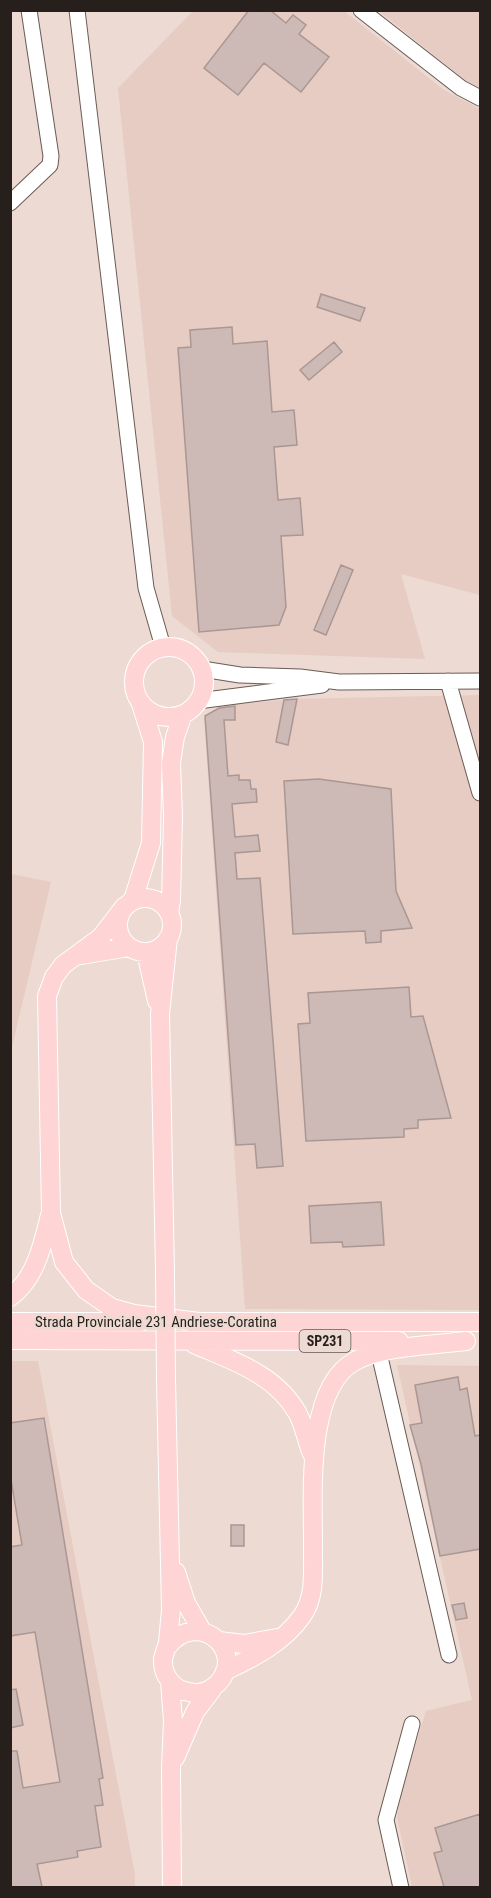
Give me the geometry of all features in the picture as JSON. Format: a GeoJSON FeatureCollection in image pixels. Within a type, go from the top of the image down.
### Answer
{"type":"FeatureCollection","features":[{"type":"Feature","properties":{"kind":"main road"},"geometry":{"type":"LineString","coordinates":[[141,704],[149,712],[160,716],[172,717],[183,714],[198,701],[204,686],[202,669],[186,651],[163,647],[151,651],[142,659],[133,681],[135,693],[141,704],[153,742],[151,843],[129,904],[117,924],[122,941],[137,950],[160,1014]]}},
{"type":"Feature","properties":{"kind":"main road"},"geometry":{"type":"LineString","coordinates":[[169,913],[173,816],[171,763],[175,737],[183,714]]}},
{"type":"Feature","properties":{"kind":"main road"},"geometry":{"type":"LineString","coordinates":[[172,1887],[173,1721],[170,1682],[163,1660],[168,1646],[171,1610],[166,1379],[165,1273],[160,1014],[171,921],[164,906],[154,900],[140,898],[129,904],[101,937],[63,965],[54,977],[48,996],[51,1213],[64,1262],[86,1290],[112,1308],[134,1314],[199,1322]]}},
{"type":"Feature","properties":{"kind":"main road"},"geometry":{"type":"LineString","coordinates":[[76,956],[163,945],[168,938]]}},
{"type":"Feature","properties":{"kind":"main road"},"geometry":{"type":"LineString","coordinates":[[10,1297],[16,1293],[32,1272],[42,1247],[51,1213]]}},
{"type":"Feature","properties":{"kind":"main road","name":"Strada Provinciale 231 Andriese-Coratina"},"geometry":{"type":"LineString","coordinates":[[10,1322],[480,1322]]}},
{"type":"Feature","properties":{"kind":"main road","name":"Strada Provinciale 231 Andriese-Coratina"},"geometry":{"type":"LineString","coordinates":[[10,1340],[473,1341]]}},
{"type":"Feature","properties":{"kind":"main road"},"geometry":{"type":"LineString","coordinates":[[184,1340],[253,1369],[275,1385],[297,1413],[314,1460]]}},
{"type":"Feature","properties":{"kind":"main road"},"geometry":{"type":"LineString","coordinates":[[170,1682],[186,1692],[195,1693],[254,1658],[282,1637],[303,1615],[313,1589],[314,1460],[318,1420],[330,1387],[349,1365],[379,1353],[473,1341]]}},
{"type":"Feature","properties":{"kind":"main road"},"geometry":{"type":"LineString","coordinates":[[170,1556],[186,1603],[202,1631]]}},
{"type":"Feature","properties":{"kind":"main road"},"geometry":{"type":"LineString","coordinates":[[168,1646],[182,1633],[192,1630],[202,1631],[219,1641],[225,1651],[226,1661],[219,1680],[195,1712],[171,1768]]}},
{"type":"Feature","properties":{"kind":"main road"},"geometry":{"type":"LineString","coordinates":[[219,1641],[244,1644],[282,1637]]}},
{"type":"Feature","properties":{"kind":"street"},"geometry":{"type":"LineString","coordinates":[[10,203],[50,165],[51,156],[28,10]]}},
{"type":"Feature","properties":{"kind":"street"},"geometry":{"type":"LineString","coordinates":[[77,10],[146,588],[163,647]]}},
{"type":"Feature","properties":{"kind":"street"},"geometry":{"type":"LineString","coordinates":[[361,10],[461,88],[480,98]]}},
{"type":"Feature","properties":{"kind":"street"},"geometry":{"type":"LineString","coordinates":[[202,669],[240,675],[300,677],[339,682]]}},
{"type":"Feature","properties":{"kind":"street"},"geometry":{"type":"LineString","coordinates":[[448,681],[480,793]]}},
{"type":"Feature","properties":{"kind":"street"},"geometry":{"type":"LineString","coordinates":[[198,701],[339,682],[480,681]]}},
{"type":"Feature","properties":{"kind":"street"},"geometry":{"type":"LineString","coordinates":[[379,1353],[449,1655]]}},
{"type":"Feature","properties":{"kind":"street"},"geometry":{"type":"LineString","coordinates":[[401,1887],[386,1820],[411,1724]]}},
{"type":"Feature","properties":{"kind":"shaded area"},"geometry":{"type":"Polygon","coordinates":[[[193,11],[344,11],[444,90],[480,109],[480,595],[401,574],[425,659],[218,652],[172,616],[118,88],[193,11]]]}},
{"type":"Feature","properties":{"kind":"shaded area"},"geometry":{"type":"Polygon","coordinates":[[[379,11],[480,11],[480,88],[466,81],[379,11]]]}},
{"type":"Feature","properties":{"kind":"shaded area"},"geometry":{"type":"Polygon","coordinates":[[[480,695],[480,1310],[245,1309],[204,718],[223,705],[294,699],[480,695]]]}},
{"type":"Feature","properties":{"kind":"shaded area"},"geometry":{"type":"Polygon","coordinates":[[[10,874],[51,882],[11,1051],[10,874]]]}},
{"type":"Feature","properties":{"kind":"shaded area"},"geometry":{"type":"Polygon","coordinates":[[[10,1361],[38,1361],[135,1875],[135,1887],[11,1887],[10,1361]]]}},
{"type":"Feature","properties":{"kind":"shaded area"},"geometry":{"type":"Polygon","coordinates":[[[397,1365],[480,1366],[480,1887],[412,1887],[397,1817],[401,1792],[426,1711],[472,1700],[397,1365]]]}},
{"type":"Feature","properties":{"kind":"building"},"geometry":{"type":"Polygon","coordinates":[[[249,10],[270,10],[286,23],[293,15],[306,25],[299,34],[329,57],[301,92],[264,63],[238,95],[204,68],[249,10]]]}},
{"type":"Feature","properties":{"kind":"building"},"geometry":{"type":"Polygon","coordinates":[[[321,294],[365,308],[360,321],[317,307],[321,294]]]}},
{"type":"Feature","properties":{"kind":"building"},"geometry":{"type":"Polygon","coordinates":[[[232,327],[233,344],[267,341],[272,412],[294,410],[297,445],[274,447],[278,500],[300,498],[303,535],[281,536],[286,607],[279,625],[199,632],[178,348],[191,347],[190,330],[232,327]]]}},
{"type":"Feature","properties":{"kind":"building"},"geometry":{"type":"Polygon","coordinates":[[[334,342],[342,352],[309,380],[300,370],[334,342]]]}},
{"type":"Feature","properties":{"kind":"building"},"geometry":{"type":"Polygon","coordinates":[[[341,565],[353,570],[326,635],[314,630],[341,565]]]}},
{"type":"Feature","properties":{"kind":"building"},"geometry":{"type":"Polygon","coordinates":[[[297,699],[288,745],[276,742],[284,700],[297,699]]]}},
{"type":"Feature","properties":{"kind":"building"},"geometry":{"type":"Polygon","coordinates":[[[235,706],[235,720],[224,720],[228,776],[239,775],[239,780],[250,780],[251,789],[256,789],[257,802],[232,804],[235,837],[258,835],[260,851],[235,853],[237,879],[260,878],[283,1166],[257,1168],[255,1144],[236,1145],[205,716],[219,708],[235,706]]]}},
{"type":"Feature","properties":{"kind":"building"},"geometry":{"type":"Polygon","coordinates":[[[319,779],[391,789],[396,891],[412,928],[381,931],[381,942],[366,943],[365,931],[293,934],[284,781],[319,779]]]}},
{"type":"Feature","properties":{"kind":"building"},"geometry":{"type":"Polygon","coordinates":[[[409,987],[411,1017],[423,1016],[451,1118],[418,1120],[418,1128],[404,1129],[404,1137],[306,1141],[298,1024],[310,1023],[308,993],[409,987]]]}},
{"type":"Feature","properties":{"kind":"building"},"geometry":{"type":"Polygon","coordinates":[[[381,1202],[384,1245],[343,1247],[342,1242],[311,1243],[309,1206],[381,1202]]]}},
{"type":"Feature","properties":{"kind":"building"},"geometry":{"type":"Polygon","coordinates":[[[458,1377],[460,1390],[467,1388],[475,1436],[480,1435],[480,1549],[440,1556],[421,1464],[410,1425],[422,1423],[415,1385],[458,1377]]]}},
{"type":"Feature","properties":{"kind":"building"},"geometry":{"type":"Polygon","coordinates":[[[44,1418],[103,1778],[99,1779],[103,1805],[95,1806],[101,1847],[77,1851],[78,1857],[37,1864],[42,1887],[10,1887],[10,1751],[17,1751],[23,1788],[60,1782],[35,1632],[10,1636],[10,1547],[22,1545],[10,1474],[10,1423],[44,1418]]]}},
{"type":"Feature","properties":{"kind":"building"},"geometry":{"type":"Polygon","coordinates":[[[231,1525],[244,1525],[244,1546],[231,1546],[231,1525]]]}},
{"type":"Feature","properties":{"kind":"building"},"geometry":{"type":"Polygon","coordinates":[[[464,1603],[467,1618],[456,1620],[452,1605],[464,1603]]]}},
{"type":"Feature","properties":{"kind":"building"},"geometry":{"type":"Polygon","coordinates":[[[16,1689],[23,1725],[10,1728],[10,1690],[16,1689]]]}},
{"type":"Feature","properties":{"kind":"building"},"geometry":{"type":"Polygon","coordinates":[[[480,1814],[480,1887],[444,1887],[434,1853],[442,1851],[435,1828],[480,1814]]]}}]}
